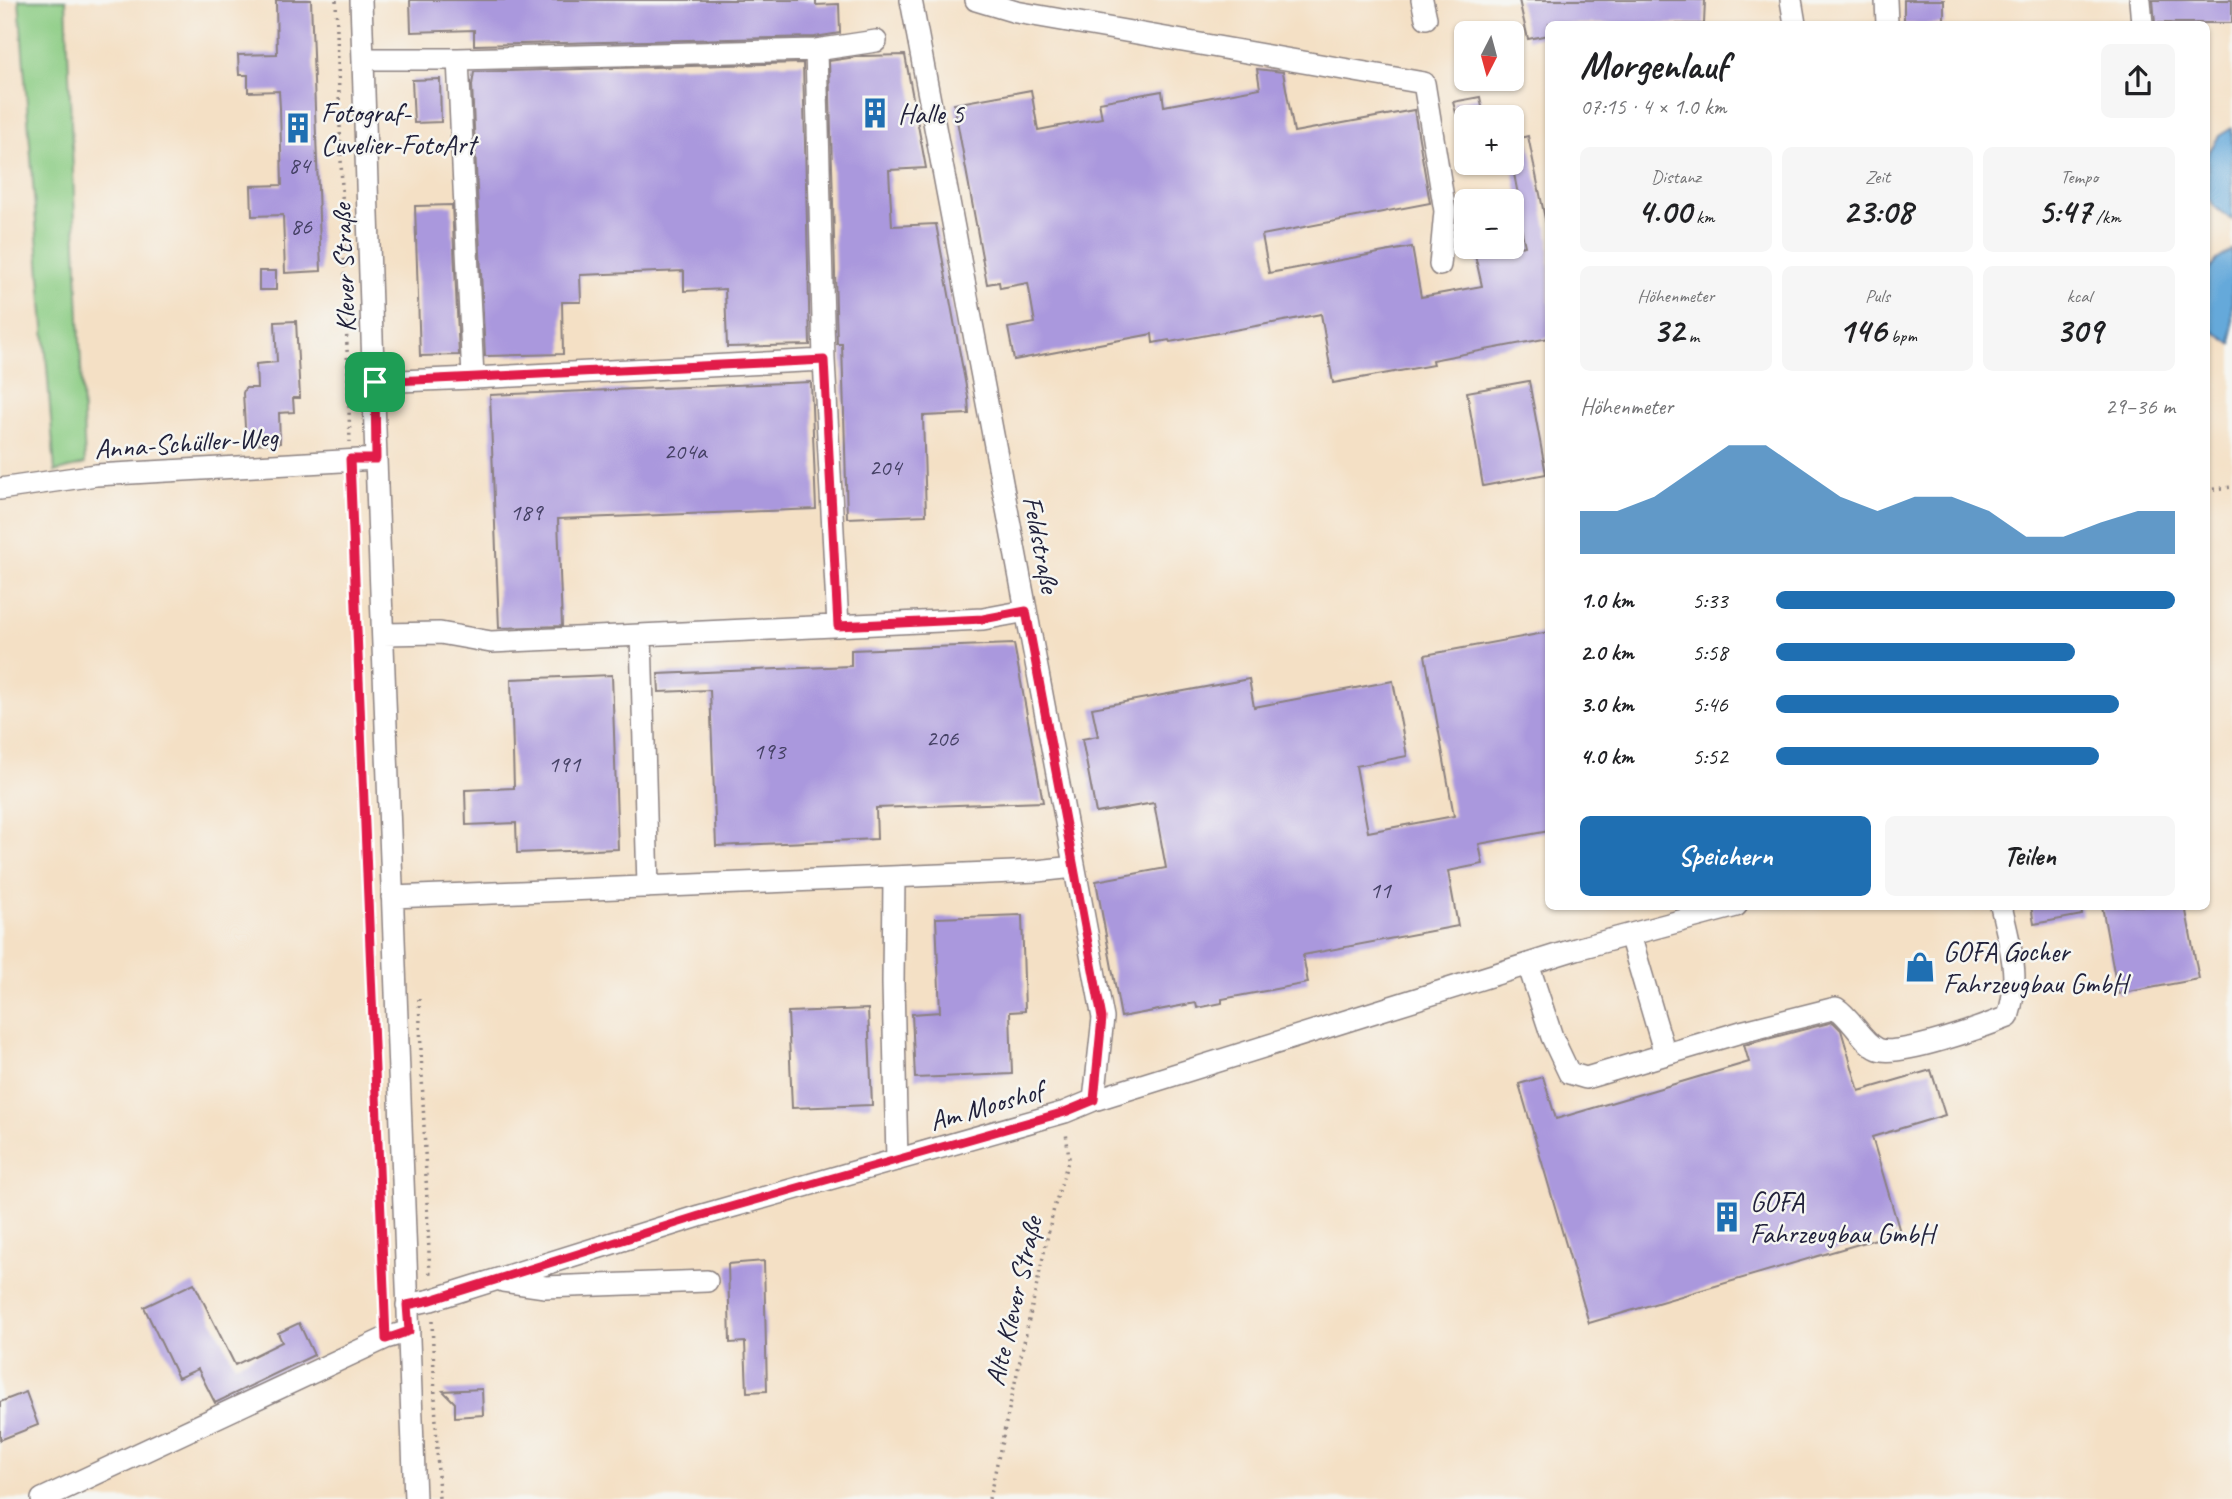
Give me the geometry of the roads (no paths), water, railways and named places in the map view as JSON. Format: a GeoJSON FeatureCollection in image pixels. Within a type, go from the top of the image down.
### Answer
{"type":"FeatureCollection","features":[{"type":"Feature","properties":{"kind":"street","name":"Klever Straße"},"geometry":{"type":"LineString","coordinates":[[361,0],[415,1499]]}},
{"type":"Feature","properties":{"kind":"street","name":"Feldstraße"},"geometry":{"type":"LineString","coordinates":[[911,0],[1102,1018],[1094,1100]]}},
{"type":"Feature","properties":{"kind":"street"},"geometry":{"type":"LineString","coordinates":[[976,0],[1016,12],[1424,83],[1446,211],[1440,265]]}},
{"type":"Feature","properties":{"kind":"street"},"geometry":{"type":"LineString","coordinates":[[1791,0],[1794,21]]}},
{"type":"Feature","properties":{"kind":"street"},"geometry":{"type":"LineString","coordinates":[[1886,0],[1886,21]]}},
{"type":"Feature","properties":{"kind":"street"},"geometry":{"type":"LineString","coordinates":[[2140,0],[2142,21]]}},
{"type":"Feature","properties":{"kind":"street"},"geometry":{"type":"LineString","coordinates":[[364,59],[816,50],[876,41]]}},
{"type":"Feature","properties":{"kind":"street"},"geometry":{"type":"LineString","coordinates":[[816,50],[824,360],[838,626]]}},
{"type":"Feature","properties":{"kind":"street"},"geometry":{"type":"LineString","coordinates":[[458,59],[473,378]]}},
{"type":"Feature","properties":{"kind":"street"},"geometry":{"type":"LineString","coordinates":[[375,382],[824,360]]}},
{"type":"Feature","properties":{"kind":"street","name":"Anna-Schüller-Weg"},"geometry":{"type":"LineString","coordinates":[[0,489],[96,475],[376,459]]}},
{"type":"Feature","properties":{"kind":"street"},"geometry":{"type":"LineString","coordinates":[[383,634],[440,633],[491,642],[983,619],[1026,611]]}},
{"type":"Feature","properties":{"kind":"street"},"geometry":{"type":"LineString","coordinates":[[641,635],[648,887]]}},
{"type":"Feature","properties":{"kind":"street"},"geometry":{"type":"LineString","coordinates":[[392,897],[1037,871],[1074,867]]}},
{"type":"Feature","properties":{"kind":"street"},"geometry":{"type":"LineString","coordinates":[[894,877],[893,983],[897,1160]]}},
{"type":"Feature","properties":{"kind":"street","name":"Am Mooshof"},"geometry":{"type":"LineString","coordinates":[[407,1305],[497,1280],[699,1216],[1065,1112],[1094,1100],[1576,949],[1721,910]]}},
{"type":"Feature","properties":{"kind":"street"},"geometry":{"type":"LineString","coordinates":[[1528,964],[1552,1037],[1569,1073],[1586,1078],[1836,1008],[1847,1015],[1878,1049],[1892,1051],[1957,1036],[2008,1017],[2014,997],[2015,973],[2002,910]]}},
{"type":"Feature","properties":{"kind":"street"},"geometry":{"type":"LineString","coordinates":[[1630,935],[1665,1054]]}},
{"type":"Feature","properties":{"kind":"street"},"geometry":{"type":"LineString","coordinates":[[497,1280],[545,1287],[707,1281]]}},
{"type":"Feature","properties":{"kind":"street"},"geometry":{"type":"LineString","coordinates":[[42,1499],[386,1339],[409,1331]]}},
{"type":"Feature","properties":{"kind":"water"},"geometry":{"type":"Polygon","coordinates":[[[2232,128],[2232,220],[2210,200],[2210,150],[2219,136],[2232,128]]]}},
{"type":"Feature","properties":{"kind":"water"},"geometry":{"type":"Polygon","coordinates":[[[2232,250],[2232,344],[2210,326],[2210,269],[2217,260],[2232,250]]]}},
{"type":"Feature","properties":{"kind":"place","name":"Halle 5"},"geometry":{"type":"Point","coordinates":[875,113]}},
{"type":"Feature","properties":{"kind":"place","name":"Fotograf- Cuvelier-FotoArt"},"geometry":{"type":"Point","coordinates":[298,128]}},
{"type":"Feature","properties":{"kind":"place","name":"GOFA Gocher Fahrzeugbau GmbH"},"geometry":{"type":"Point","coordinates":[1920,967]}},
{"type":"Feature","properties":{"kind":"place","name":"GOFA Fahrzeugbau GmbH"},"geometry":{"type":"Point","coordinates":[1727,1217]}}]}
